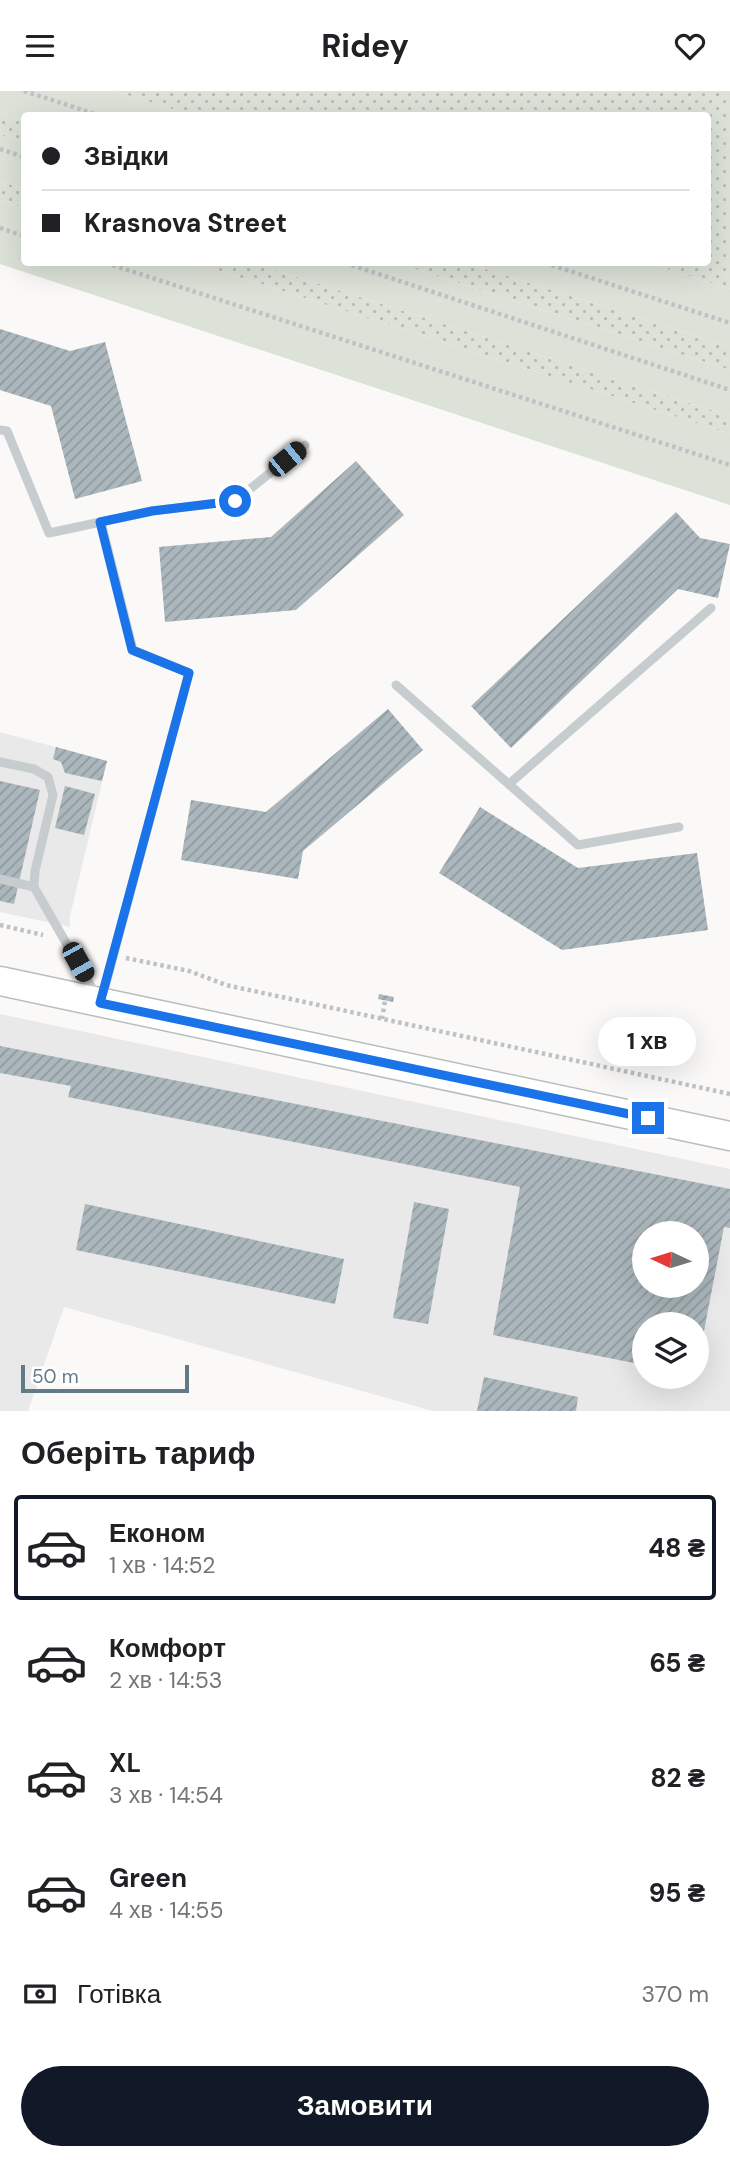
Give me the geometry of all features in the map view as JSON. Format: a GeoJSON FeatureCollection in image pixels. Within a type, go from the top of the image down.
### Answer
{"type":"FeatureCollection","features":[{"type":"Feature","properties":{"kind":"main road"},"geometry":{"type":"LineString","coordinates":[[0,981],[730,1136]]}},
{"type":"Feature","properties":{"kind":"lane"},"geometry":{"type":"LineString","coordinates":[[0,429],[7,431],[49,533],[152,511],[235,501],[305,445]]}},
{"type":"Feature","properties":{"kind":"lane"},"geometry":{"type":"LineString","coordinates":[[100,522],[132,650],[191,675],[100,1003]]}},
{"type":"Feature","properties":{"kind":"lane"},"geometry":{"type":"LineString","coordinates":[[509,784],[711,608]]}},
{"type":"Feature","properties":{"kind":"lane"},"geometry":{"type":"LineString","coordinates":[[396,685],[578,845],[679,827]]}},
{"type":"Feature","properties":{"kind":"lane"},"geometry":{"type":"LineString","coordinates":[[0,762],[34,769],[48,777],[52,795],[34,887],[100,1003]]}},
{"type":"Feature","properties":{"kind":"lane"},"geometry":{"type":"LineString","coordinates":[[0,879],[34,887]]}},
{"type":"Feature","properties":{"kind":"path"},"geometry":{"type":"LineString","coordinates":[[24,91],[89,112]]}},
{"type":"Feature","properties":{"kind":"path"},"geometry":{"type":"LineString","coordinates":[[0,149],[21,156]]}},
{"type":"Feature","properties":{"kind":"path"},"geometry":{"type":"LineString","coordinates":[[0,228],[21,235]]}},
{"type":"Feature","properties":{"kind":"path"},"geometry":{"type":"LineString","coordinates":[[115,266],[730,465]]}},
{"type":"Feature","properties":{"kind":"path"},"geometry":{"type":"LineString","coordinates":[[354,266],[730,390]]}},
{"type":"Feature","properties":{"kind":"path"},"geometry":{"type":"LineString","coordinates":[[554,266],[730,323]]}},
{"type":"Feature","properties":{"kind":"path"},"geometry":{"type":"LineString","coordinates":[[226,985],[730,1094]]}},
{"type":"Feature","properties":{"kind":"path"},"geometry":{"type":"LineString","coordinates":[[382,1019],[385,1000]]}},
{"type":"Feature","properties":{"kind":"shaded area"},"geometry":{"type":"Polygon","coordinates":[[[0,91],[114,91],[181,112],[21,112],[21,120],[0,113],[0,91]]]}},
{"type":"Feature","properties":{"kind":"shaded area"},"geometry":{"type":"Polygon","coordinates":[[[114,91],[730,91],[730,289],[657,266],[711,266],[711,112],[181,112],[114,91]]]}},
{"type":"Feature","properties":{"kind":"shaded area"},"geometry":{"type":"Polygon","coordinates":[[[0,113],[21,120],[21,141],[0,135],[0,113]]]}},
{"type":"Feature","properties":{"kind":"shaded area"},"geometry":{"type":"Polygon","coordinates":[[[0,135],[21,141],[21,188],[0,181],[0,135]]]}},
{"type":"Feature","properties":{"kind":"shaded area"},"geometry":{"type":"Polygon","coordinates":[[[0,181],[21,188],[21,207],[0,200],[0,181]]]}},
{"type":"Feature","properties":{"kind":"shaded area"},"geometry":{"type":"Polygon","coordinates":[[[0,200],[21,207],[21,266],[204,266],[730,434],[730,505],[0,264],[0,200]]]}},
{"type":"Feature","properties":{"kind":"shaded area"},"geometry":{"type":"Polygon","coordinates":[[[204,266],[263,266],[730,416],[730,434],[204,266]]]}},
{"type":"Feature","properties":{"kind":"shaded area"},"geometry":{"type":"Polygon","coordinates":[[[263,266],[405,266],[730,370],[730,416],[263,266]]]}},
{"type":"Feature","properties":{"kind":"shaded area"},"geometry":{"type":"Polygon","coordinates":[[[405,266],[476,266],[730,347],[730,370],[405,266]]]}},
{"type":"Feature","properties":{"kind":"shaded area"},"geometry":{"type":"Polygon","coordinates":[[[476,266],[657,266],[730,289],[730,347],[476,266]]]}},
{"type":"Feature","properties":{"kind":"shaded area"},"geometry":{"type":"Polygon","coordinates":[[[0,732],[107,761],[70,916],[70,927],[0,912],[0,732]]]}},
{"type":"Feature","properties":{"kind":"shaded area"},"geometry":{"type":"Polygon","coordinates":[[[0,1014],[730,1169],[730,1411],[433,1411],[64,1307],[28,1411],[0,1411],[0,1014]]]}},
{"type":"Feature","properties":{"kind":"building"},"geometry":{"type":"Polygon","coordinates":[[[0,329],[70,351],[105,342],[142,481],[75,499],[51,406],[0,390],[0,329]]]}},
{"type":"Feature","properties":{"kind":"building"},"geometry":{"type":"Polygon","coordinates":[[[356,461],[404,515],[296,610],[165,622],[159,547],[271,537],[356,461]]]}},
{"type":"Feature","properties":{"kind":"building"},"geometry":{"type":"Polygon","coordinates":[[[676,512],[700,538],[730,544],[718,598],[678,589],[511,748],[471,706],[676,512]]]}},
{"type":"Feature","properties":{"kind":"building"},"geometry":{"type":"Polygon","coordinates":[[[388,709],[423,750],[303,851],[298,879],[181,860],[191,800],[266,812],[388,709]]]}},
{"type":"Feature","properties":{"kind":"building"},"geometry":{"type":"Polygon","coordinates":[[[56,747],[107,761],[102,781],[65,773],[61,762],[53,759],[56,747]]]}},
{"type":"Feature","properties":{"kind":"building"},"geometry":{"type":"Polygon","coordinates":[[[0,781],[40,790],[14,904],[0,901],[0,781]]]}},
{"type":"Feature","properties":{"kind":"building"},"geometry":{"type":"Polygon","coordinates":[[[65,786],[95,794],[84,835],[55,828],[65,786]]]}},
{"type":"Feature","properties":{"kind":"building"},"geometry":{"type":"Polygon","coordinates":[[[480,807],[578,868],[697,853],[708,930],[562,950],[439,873],[480,807]]]}},
{"type":"Feature","properties":{"kind":"building"},"geometry":{"type":"Polygon","coordinates":[[[379,994],[394,997],[393,1002],[378,999],[379,994]]]}},
{"type":"Feature","properties":{"kind":"building"},"geometry":{"type":"Polygon","coordinates":[[[0,1046],[730,1189],[730,1228],[724,1227],[708,1312],[632,1312],[632,1363],[493,1335],[520,1187],[68,1097],[71,1086],[0,1073],[0,1046]]]}},
{"type":"Feature","properties":{"kind":"building"},"geometry":{"type":"Polygon","coordinates":[[[414,1202],[449,1209],[428,1324],[393,1318],[414,1202]]]}},
{"type":"Feature","properties":{"kind":"building"},"geometry":{"type":"Polygon","coordinates":[[[85,1204],[344,1259],[335,1304],[76,1250],[85,1204]]]}},
{"type":"Feature","properties":{"kind":"building"},"geometry":{"type":"Polygon","coordinates":[[[484,1377],[578,1397],[576,1411],[477,1411],[484,1377]]]}},
{"type":"Feature","properties":{"kind":"route"},"geometry":{"type":"LineString","coordinates":[[235,501],[152,511],[100,522],[132,650],[189,673],[100,1003],[648,1118]]}}]}
